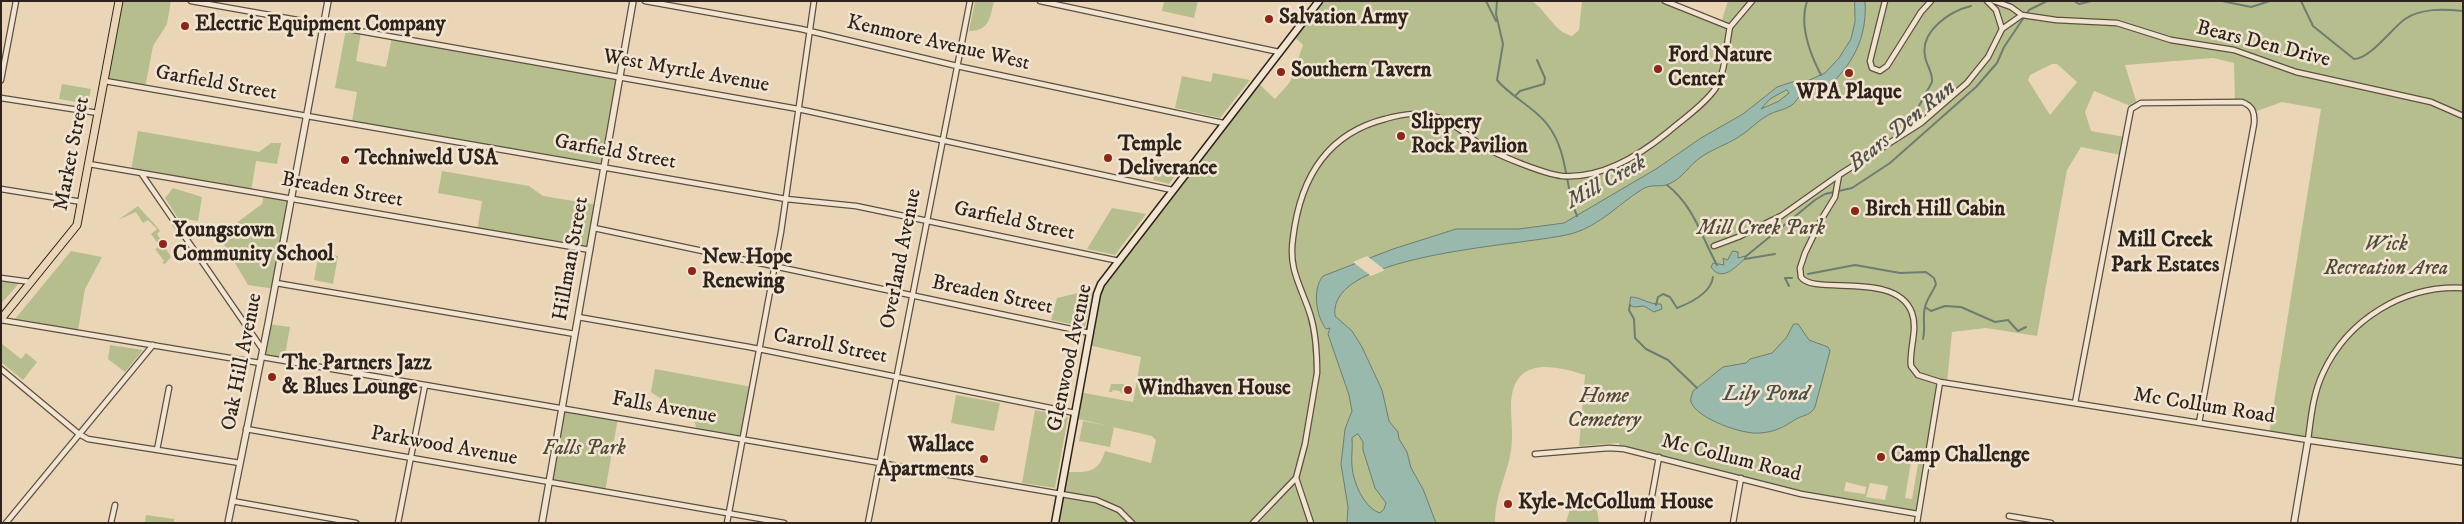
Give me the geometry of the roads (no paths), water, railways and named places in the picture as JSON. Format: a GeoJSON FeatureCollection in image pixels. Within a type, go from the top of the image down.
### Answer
{"type":"FeatureCollection","features":[{"type":"Feature","properties":{"kind":"main road","name":"Market Street"},"geometry":{"type":"LineString","coordinates":[[1,320],[76,228],[120,1]]}},
{"type":"Feature","properties":{"kind":"main road","name":"Glenwood Avenue"},"geometry":{"type":"LineString","coordinates":[[1055,523],[1099,289],[1223,123],[1319,1]]}},
{"type":"Feature","properties":{"kind":"street"},"geometry":{"type":"LineString","coordinates":[[1,80],[16,1]]}},
{"type":"Feature","properties":{"kind":"street","name":"West Myrtle Avenue"},"geometry":{"type":"LineString","coordinates":[[191,1],[798,109],[942,142],[1172,190]]}},
{"type":"Feature","properties":{"kind":"street","name":"Oak Hill Avenue"},"geometry":{"type":"LineString","coordinates":[[228,523],[276,283],[328,1]]}},
{"type":"Feature","properties":{"kind":"street","name":"Hillman Street"},"geometry":{"type":"LineString","coordinates":[[542,523],[633,1]]}},
{"type":"Feature","properties":{"kind":"street","name":"Kenmore Avenue West"},"geometry":{"type":"LineString","coordinates":[[645,1],[809,31],[957,66],[1223,123]]}},
{"type":"Feature","properties":{"kind":"street"},"geometry":{"type":"LineString","coordinates":[[727,523],[775,266],[814,1]]}},
{"type":"Feature","properties":{"kind":"street","name":"Overland Avenue"},"geometry":{"type":"LineString","coordinates":[[868,523],[911,295],[970,1]]}},
{"type":"Feature","properties":{"kind":"street"},"geometry":{"type":"LineString","coordinates":[[1040,1],[1279,52]]}},
{"type":"Feature","properties":{"kind":"street"},"geometry":{"type":"LineString","coordinates":[[1665,1],[1730,26]]}},
{"type":"Feature","properties":{"kind":"street"},"geometry":{"type":"LineString","coordinates":[[1253,523],[1296,478],[1306,435],[1317,362],[1312,322],[1292,269],[1293,237],[1298,208],[1309,180],[1329,149],[1354,131],[1377,121],[1418,113],[1443,120],[1490,150],[1550,173],[1565,176],[1609,168],[1637,154],[1655,142],[1707,98],[1716,87],[1720,76],[1730,26],[1752,1]]}},
{"type":"Feature","properties":{"kind":"street"},"geometry":{"type":"LineString","coordinates":[[1885,1],[1870,62],[1872,68],[1880,71],[1887,66],[1921,12],[1931,1]]}},
{"type":"Feature","properties":{"kind":"street"},"geometry":{"type":"LineString","coordinates":[[1714,246],[1738,238],[1781,216],[1839,175],[1901,136],[1947,101],[1982,66],[1997,42],[2002,28],[1996,10],[1987,1]]}},
{"type":"Feature","properties":{"kind":"street","name":"Bears Den Drive"},"geometry":{"type":"LineString","coordinates":[[1994,1],[2011,7],[2023,15],[2048,19],[2126,25],[2170,40],[2234,50],[2296,72],[2420,99],[2463,116]]}},
{"type":"Feature","properties":{"kind":"street"},"geometry":{"type":"LineString","coordinates":[[2002,28],[2023,15]]}},
{"type":"Feature","properties":{"kind":"street","name":"Garfield Street"},"geometry":{"type":"LineString","coordinates":[[105,81],[786,199],[856,206],[1119,261]]}},
{"type":"Feature","properties":{"kind":"street"},"geometry":{"type":"LineString","coordinates":[[1,98],[98,113]]}},
{"type":"Feature","properties":{"kind":"street"},"geometry":{"type":"LineString","coordinates":[[2075,403],[2127,124],[2132,109],[2141,103],[2238,101],[2246,103],[2252,108],[2254,124],[2199,423]]}},
{"type":"Feature","properties":{"kind":"street","name":"Breaden Street"},"geometry":{"type":"LineString","coordinates":[[89,164],[590,250]]}},
{"type":"Feature","properties":{"kind":"street"},"geometry":{"type":"LineString","coordinates":[[141,173],[263,350]]}},
{"type":"Feature","properties":{"kind":"street","name":"Mc Collum Road"},"geometry":{"type":"LineString","coordinates":[[1839,175],[1836,194],[1805,253],[1800,268],[1802,277],[1810,284],[1861,286],[1881,290],[1901,298],[1910,307],[1914,317],[1911,366],[1918,375],[1940,382],[2308,440],[2463,462]]}},
{"type":"Feature","properties":{"kind":"street"},"geometry":{"type":"LineString","coordinates":[[1,189],[82,202]]}},
{"type":"Feature","properties":{"kind":"street","name":"Breaden Street"},"geometry":{"type":"LineString","coordinates":[[594,228],[1090,333]]}},
{"type":"Feature","properties":{"kind":"street"},"geometry":{"type":"LineString","coordinates":[[1,278],[32,282]]}},
{"type":"Feature","properties":{"kind":"street"},"geometry":{"type":"LineString","coordinates":[[276,283],[575,334]]}},
{"type":"Feature","properties":{"kind":"street"},"geometry":{"type":"LineString","coordinates":[[2294,523],[2312,410],[2323,374],[2330,359],[2350,334],[2373,314],[2399,299],[2431,289],[2463,288]]}},
{"type":"Feature","properties":{"kind":"street","name":"Carroll Street"},"geometry":{"type":"LineString","coordinates":[[578,317],[759,350],[1075,413]]}},
{"type":"Feature","properties":{"kind":"street","name":"Falls Avenue"},"geometry":{"type":"LineString","coordinates":[[1,320],[152,345],[425,385],[1060,494],[1103,502],[1119,510],[1132,523]]}},
{"type":"Feature","properties":{"kind":"street"},"geometry":{"type":"LineString","coordinates":[[6,523],[152,345]]}},
{"type":"Feature","properties":{"kind":"street"},"geometry":{"type":"LineString","coordinates":[[1,369],[79,434],[88,438],[240,464]]}},
{"type":"Feature","properties":{"kind":"street"},"geometry":{"type":"LineString","coordinates":[[1917,523],[1940,382]]}},
{"type":"Feature","properties":{"kind":"street"},"geometry":{"type":"LineString","coordinates":[[398,523],[425,385]]}},
{"type":"Feature","properties":{"kind":"street"},"geometry":{"type":"LineString","coordinates":[[157,450],[169,388]]}},
{"type":"Feature","properties":{"kind":"street","name":"Parkwood Avenue"},"geometry":{"type":"LineString","coordinates":[[246,429],[784,523]]}},
{"type":"Feature","properties":{"kind":"street","name":"Mc Collum Road"},"geometry":{"type":"LineString","coordinates":[[1535,454],[1614,448],[1802,494],[1918,514]]}},
{"type":"Feature","properties":{"kind":"street"},"geometry":{"type":"LineString","coordinates":[[1647,523],[1659,458]]}},
{"type":"Feature","properties":{"kind":"street"},"geometry":{"type":"LineString","coordinates":[[1296,478],[1311,523]]}},
{"type":"Feature","properties":{"kind":"street"},"geometry":{"type":"LineString","coordinates":[[1733,523],[1741,478]]}},
{"type":"Feature","properties":{"kind":"street"},"geometry":{"type":"LineString","coordinates":[[232,501],[356,523]]}},
{"type":"Feature","properties":{"kind":"street"},"geometry":{"type":"LineString","coordinates":[[111,523],[115,504]]}},
{"type":"Feature","properties":{"kind":"street"},"geometry":{"type":"LineString","coordinates":[[2009,516],[2051,523]]}},
{"type":"Feature","properties":{"kind":"water"},"geometry":{"type":"Polygon","coordinates":[[[1855,1],[1865,1],[1864,23],[1859,43],[1850,62],[1836,79],[1823,87],[1802,94],[1792,105],[1768,115],[1741,136],[1701,157],[1674,181],[1666,185],[1644,188],[1592,225],[1574,233],[1551,238],[1435,255],[1396,265],[1363,277],[1341,294],[1335,316],[1352,331],[1362,347],[1382,390],[1389,421],[1398,432],[1399,439],[1407,452],[1411,468],[1423,489],[1436,523],[1347,523],[1348,507],[1341,464],[1345,429],[1352,411],[1349,395],[1328,334],[1330,328],[1326,329],[1318,310],[1317,288],[1323,276],[1393,249],[1456,229],[1519,229],[1564,223],[1656,169],[1701,138],[1743,114],[1777,87],[1792,82],[1805,82],[1825,73],[1839,58],[1851,39],[1855,22],[1855,1]],[[1787,90],[1770,99],[1761,109],[1779,101],[1789,93],[1787,90]],[[1358,434],[1352,438],[1352,463],[1357,487],[1369,506],[1380,513],[1386,503],[1375,488],[1363,450],[1363,442],[1358,434]]]}},
{"type":"Feature","properties":{"kind":"water"},"geometry":{"type":"Polygon","coordinates":[[[1733,251],[1738,252],[1738,258],[1745,256],[1746,258],[1724,274],[1715,272],[1711,267],[1713,263],[1724,265],[1723,258],[1727,260],[1733,251]]]}},
{"type":"Feature","properties":{"kind":"water"},"geometry":{"type":"Polygon","coordinates":[[[1631,297],[1661,304],[1662,309],[1654,312],[1644,306],[1634,307],[1630,305],[1631,297]]]}},
{"type":"Feature","properties":{"kind":"water","name":"Lily Pond"},"geometry":{"type":"Polygon","coordinates":[[[1794,324],[1798,324],[1809,340],[1828,347],[1830,351],[1815,407],[1811,412],[1775,430],[1753,433],[1722,425],[1711,420],[1695,408],[1691,402],[1693,391],[1723,367],[1746,363],[1750,359],[1772,353],[1786,338],[1794,324]]]}},
{"type":"Feature","properties":{"kind":"waterway"},"geometry":{"type":"LineString","coordinates":[[1486,1],[1496,21]]}},
{"type":"Feature","properties":{"kind":"waterway","name":"Mill Creek"},"geometry":{"type":"LineString","coordinates":[[1497,1],[1496,14],[1503,44],[1497,80],[1541,118],[1554,135],[1563,158],[1577,216]]}},
{"type":"Feature","properties":{"kind":"waterway"},"geometry":{"type":"LineString","coordinates":[[1807,1],[1804,20],[1805,29],[1813,58],[1821,75]]}},
{"type":"Feature","properties":{"kind":"waterway","name":"Bears Den Run"},"geometry":{"type":"LineString","coordinates":[[1745,257],[1815,200],[1825,194],[1852,188],[1890,163],[1976,87],[1997,63],[2004,47],[2029,10],[2047,1]]}},
{"type":"Feature","properties":{"kind":"waterway","name":"Bears Den Run"},"geometry":{"type":"LineString","coordinates":[[2074,1],[2079,4],[2091,1]]}},
{"type":"Feature","properties":{"kind":"waterway","name":"Bears Den Run"},"geometry":{"type":"LineString","coordinates":[[2222,1],[2251,7],[2270,1]]}},
{"type":"Feature","properties":{"kind":"waterway","name":"Bears Den Run"},"geometry":{"type":"LineString","coordinates":[[2301,1],[2313,26],[2354,59],[2367,54],[2411,15],[2433,10],[2463,11]]}},
{"type":"Feature","properties":{"kind":"waterway"},"geometry":{"type":"LineString","coordinates":[[1907,128],[1932,82],[1925,56],[1927,38],[1946,17],[1971,6]]}},
{"type":"Feature","properties":{"kind":"waterway"},"geometry":{"type":"LineString","coordinates":[[1516,95],[1520,91],[1544,84],[1545,78],[1537,60]]}},
{"type":"Feature","properties":{"kind":"waterway","name":"Bears Den Run"},"geometry":{"type":"LineString","coordinates":[[1667,185],[1684,202],[1717,265]]}},
{"type":"Feature","properties":{"kind":"waterway"},"geometry":{"type":"LineString","coordinates":[[1745,259],[1775,254]]}},
{"type":"Feature","properties":{"kind":"waterway"},"geometry":{"type":"LineString","coordinates":[[1808,274],[1855,265],[1900,273],[1926,272],[1934,278],[1936,284],[1925,307],[1923,339]]}},
{"type":"Feature","properties":{"kind":"waterway"},"geometry":{"type":"LineString","coordinates":[[1656,305],[1658,297],[1663,294],[1670,297],[1677,308],[1688,303],[1704,293],[1713,277]]}},
{"type":"Feature","properties":{"kind":"waterway"},"geometry":{"type":"LineString","coordinates":[[1789,286],[1785,278],[1792,278]]}},
{"type":"Feature","properties":{"kind":"waterway"},"geometry":{"type":"LineString","coordinates":[[1630,305],[1629,310],[1634,319],[1635,338],[1646,349],[1668,360],[1697,388]]}},
{"type":"Feature","properties":{"kind":"waterway"},"geometry":{"type":"LineString","coordinates":[[1925,307],[1931,311],[1945,306],[1961,307],[1995,322],[2008,320],[2018,331],[2026,327]]}},
{"type":"Feature","properties":{"kind":"place","name":"Salvation Army"},"geometry":{"type":"Point","coordinates":[1269,19]}},
{"type":"Feature","properties":{"kind":"place","name":"Electric Equipment Company"},"geometry":{"type":"Point","coordinates":[185,26]}},
{"type":"Feature","properties":{"kind":"place","name":"Ford Nature Center"},"geometry":{"type":"Point","coordinates":[1658,69]}},
{"type":"Feature","properties":{"kind":"place","name":"Southern Tavern"},"geometry":{"type":"Point","coordinates":[1281,72]}},
{"type":"Feature","properties":{"kind":"place","name":"WPA Plaque"},"geometry":{"type":"Point","coordinates":[1849,73]}},
{"type":"Feature","properties":{"kind":"place","name":"Slippery Rock Pavilion"},"geometry":{"type":"Point","coordinates":[1401,136]}},
{"type":"Feature","properties":{"kind":"place","name":"Temple Deliverance"},"geometry":{"type":"Point","coordinates":[1108,158]}},
{"type":"Feature","properties":{"kind":"place","name":"Techniweld USA"},"geometry":{"type":"Point","coordinates":[345,160]}},
{"type":"Feature","properties":{"kind":"place","name":"Birch Hill Cabin"},"geometry":{"type":"Point","coordinates":[1855,211]}},
{"type":"Feature","properties":{"kind":"place","name":"Youngstown Community School"},"geometry":{"type":"Point","coordinates":[163,244]}},
{"type":"Feature","properties":{"kind":"place","name":"New Hope Renewing"},"geometry":{"type":"Point","coordinates":[692,271]}},
{"type":"Feature","properties":{"kind":"place","name":"The Partners Jazz & Blues Lounge"},"geometry":{"type":"Point","coordinates":[272,377]}},
{"type":"Feature","properties":{"kind":"place","name":"Windhaven House"},"geometry":{"type":"Point","coordinates":[1128,390]}},
{"type":"Feature","properties":{"kind":"place","name":"Camp Challenge"},"geometry":{"type":"Point","coordinates":[1881,457]}},
{"type":"Feature","properties":{"kind":"place","name":"Wallace Apartments"},"geometry":{"type":"Point","coordinates":[984,459]}},
{"type":"Feature","properties":{"kind":"place","name":"Kyle-McCollum House"},"geometry":{"type":"Point","coordinates":[1508,504]}},
{"type":"Feature","properties":{"kind":"district","name":"Mill Creek Park Estates"},"geometry":{"type":"Point","coordinates":[2165,254]}},
{"type":"Feature","properties":{"kind":"park label","name":"Mill Creek Park"},"geometry":{"type":"Point","coordinates":[1761,230]}},
{"type":"Feature","properties":{"kind":"park label","name":"Wick Recreation Area"},"geometry":{"type":"Point","coordinates":[2386,258]}},
{"type":"Feature","properties":{"kind":"park label","name":"Home Cemetery"},"geometry":{"type":"Point","coordinates":[1604,410]}},
{"type":"Feature","properties":{"kind":"park label","name":"Falls Park"},"geometry":{"type":"Point","coordinates":[584,450]}}]}
